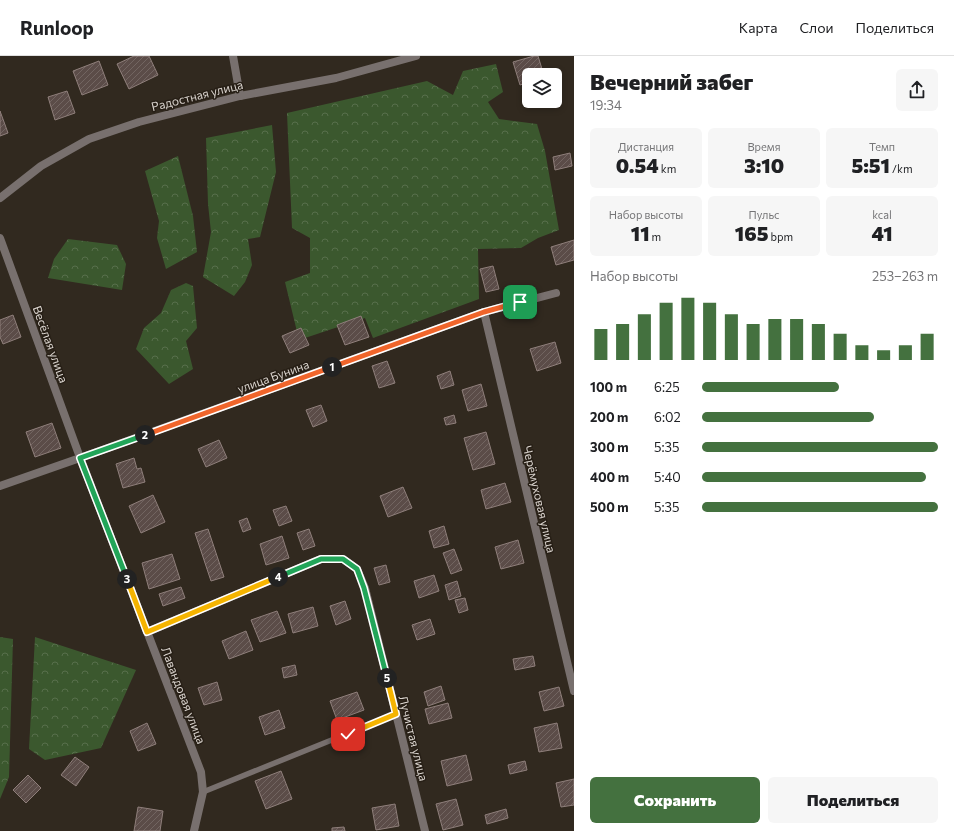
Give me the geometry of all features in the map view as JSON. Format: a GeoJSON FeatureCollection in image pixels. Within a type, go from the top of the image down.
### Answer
{"type":"FeatureCollection","features":[{"type":"Feature","properties":{"kind":"street"},"geometry":{"type":"LineString","coordinates":[[233,56],[240,96]]}},
{"type":"Feature","properties":{"kind":"street","name":"Радостная улица"},"geometry":{"type":"LineString","coordinates":[[0,198],[41,166],[89,139],[139,122],[240,96],[336,78],[416,56]]}},
{"type":"Feature","properties":{"kind":"street","name":"Весёлая улица"},"geometry":{"type":"LineString","coordinates":[[0,238],[80,458]]}},
{"type":"Feature","properties":{"kind":"street","name":"улица Бунина"},"geometry":{"type":"LineString","coordinates":[[0,486],[484,312],[556,293]]}},
{"type":"Feature","properties":{"kind":"street","name":"Черёмуховая улица"},"geometry":{"type":"LineString","coordinates":[[484,312],[572,676],[574,691]]}},
{"type":"Feature","properties":{"kind":"street","name":"Лавандовая улица"},"geometry":{"type":"LineString","coordinates":[[80,458],[201,772],[203,792],[194,831]]}},
{"type":"Feature","properties":{"kind":"street","name":"Лучистая улица"},"geometry":{"type":"LineString","coordinates":[[147,632],[321,559],[343,559],[357,569],[364,588],[425,831]]}},
{"type":"Feature","properties":{"kind":"lane"},"geometry":{"type":"LineString","coordinates":[[203,792],[396,714]]}},
{"type":"Feature","properties":{"kind":"green space"},"geometry":{"type":"Polygon","coordinates":[[[496,64],[503,92],[488,102],[499,119],[537,124],[545,151],[559,230],[538,238],[521,248],[478,249],[479,299],[373,338],[365,318],[299,340],[285,282],[310,273],[310,238],[292,228],[287,113],[427,81],[453,95],[463,71],[496,64]]]}},
{"type":"Feature","properties":{"kind":"green space"},"geometry":{"type":"Polygon","coordinates":[[[272,125],[276,172],[260,237],[248,239],[252,265],[245,282],[234,296],[203,277],[211,232],[208,204],[206,138],[272,125]]]}},
{"type":"Feature","properties":{"kind":"green space"},"geometry":{"type":"Polygon","coordinates":[[[178,156],[193,216],[197,252],[166,269],[157,238],[159,221],[145,171],[178,156]]]}},
{"type":"Feature","properties":{"kind":"green space"},"geometry":{"type":"Polygon","coordinates":[[[68,239],[117,245],[126,264],[122,290],[48,278],[54,259],[68,239]]]}},
{"type":"Feature","properties":{"kind":"green space"},"geometry":{"type":"Polygon","coordinates":[[[186,283],[193,286],[197,328],[186,341],[193,369],[169,384],[136,349],[144,328],[161,313],[171,290],[186,283]]]}},
{"type":"Feature","properties":{"kind":"green space"},"geometry":{"type":"Polygon","coordinates":[[[0,637],[13,639],[9,777],[0,799],[0,637]]]}},
{"type":"Feature","properties":{"kind":"green space"},"geometry":{"type":"Polygon","coordinates":[[[35,637],[136,670],[101,748],[45,760],[29,749],[35,637]]]}},
{"type":"Feature","properties":{"kind":"building"},"geometry":{"type":"Polygon","coordinates":[[[134,56],[149,56],[158,75],[129,89],[117,64],[134,56]]]}},
{"type":"Feature","properties":{"kind":"building"},"geometry":{"type":"Polygon","coordinates":[[[538,56],[542,68],[522,68],[522,84],[520,85],[513,62],[538,56]]]}},
{"type":"Feature","properties":{"kind":"building"},"geometry":{"type":"Polygon","coordinates":[[[99,61],[108,85],[82,95],[73,71],[99,61]]]}},
{"type":"Feature","properties":{"kind":"building"},"geometry":{"type":"Polygon","coordinates":[[[67,91],[75,113],[55,120],[48,97],[67,91]]]}},
{"type":"Feature","properties":{"kind":"building"},"geometry":{"type":"Polygon","coordinates":[[[0,111],[8,133],[0,136],[0,111]]]}},
{"type":"Feature","properties":{"kind":"building"},"geometry":{"type":"Polygon","coordinates":[[[570,153],[572,166],[555,170],[553,157],[570,153]]]}},
{"type":"Feature","properties":{"kind":"building"},"geometry":{"type":"Polygon","coordinates":[[[574,240],[574,260],[556,265],[551,247],[574,240]]]}},
{"type":"Feature","properties":{"kind":"building"},"geometry":{"type":"Polygon","coordinates":[[[493,266],[499,289],[486,292],[480,269],[493,266]]]}},
{"type":"Feature","properties":{"kind":"building"},"geometry":{"type":"Polygon","coordinates":[[[13,315],[21,337],[3,344],[0,337],[0,320],[13,315]]]}},
{"type":"Feature","properties":{"kind":"building"},"geometry":{"type":"Polygon","coordinates":[[[361,316],[369,337],[345,345],[337,325],[361,316]]]}},
{"type":"Feature","properties":{"kind":"building"},"geometry":{"type":"Polygon","coordinates":[[[301,328],[309,345],[290,353],[282,336],[301,328]]]}},
{"type":"Feature","properties":{"kind":"building"},"geometry":{"type":"Polygon","coordinates":[[[555,342],[561,363],[537,371],[530,349],[555,342]]]}},
{"type":"Feature","properties":{"kind":"building"},"geometry":{"type":"Polygon","coordinates":[[[387,361],[395,383],[379,388],[372,366],[387,361]]]}},
{"type":"Feature","properties":{"kind":"building"},"geometry":{"type":"Polygon","coordinates":[[[450,371],[454,385],[441,389],[437,376],[450,371]]]}},
{"type":"Feature","properties":{"kind":"building"},"geometry":{"type":"Polygon","coordinates":[[[481,384],[487,406],[468,411],[462,390],[481,384]]]}},
{"type":"Feature","properties":{"kind":"building"},"geometry":{"type":"Polygon","coordinates":[[[321,405],[327,421],[313,427],[306,410],[321,405]]]}},
{"type":"Feature","properties":{"kind":"building"},"geometry":{"type":"Polygon","coordinates":[[[454,415],[456,423],[446,425],[444,418],[454,415]]]}},
{"type":"Feature","properties":{"kind":"building"},"geometry":{"type":"Polygon","coordinates":[[[52,423],[61,448],[35,457],[26,432],[52,423]]]}},
{"type":"Feature","properties":{"kind":"building"},"geometry":{"type":"Polygon","coordinates":[[[486,432],[495,464],[473,470],[464,438],[486,432]]]}},
{"type":"Feature","properties":{"kind":"building"},"geometry":{"type":"Polygon","coordinates":[[[219,440],[227,458],[206,467],[198,449],[219,440]]]}},
{"type":"Feature","properties":{"kind":"building"},"geometry":{"type":"Polygon","coordinates":[[[134,458],[137,469],[141,468],[145,482],[123,488],[116,464],[134,458]]]}},
{"type":"Feature","properties":{"kind":"building"},"geometry":{"type":"Polygon","coordinates":[[[505,483],[511,502],[486,509],[481,490],[505,483]]]}},
{"type":"Feature","properties":{"kind":"building"},"geometry":{"type":"Polygon","coordinates":[[[403,487],[412,508],[388,517],[380,496],[403,487]]]}},
{"type":"Feature","properties":{"kind":"building"},"geometry":{"type":"Polygon","coordinates":[[[153,495],[165,522],[141,533],[129,506],[153,495]]]}},
{"type":"Feature","properties":{"kind":"building"},"geometry":{"type":"Polygon","coordinates":[[[286,506],[292,521],[279,526],[273,510],[286,506]]]}},
{"type":"Feature","properties":{"kind":"building"},"geometry":{"type":"Polygon","coordinates":[[[247,518],[251,529],[243,532],[239,521],[247,518]]]}},
{"type":"Feature","properties":{"kind":"building"},"geometry":{"type":"Polygon","coordinates":[[[444,526],[449,544],[434,548],[429,531],[444,526]]]}},
{"type":"Feature","properties":{"kind":"building"},"geometry":{"type":"Polygon","coordinates":[[[208,529],[224,577],[211,581],[195,533],[208,529]]]}},
{"type":"Feature","properties":{"kind":"building"},"geometry":{"type":"Polygon","coordinates":[[[309,529],[315,546],[303,550],[297,533],[309,529]]]}},
{"type":"Feature","properties":{"kind":"building"},"geometry":{"type":"Polygon","coordinates":[[[282,536],[289,558],[266,565],[260,544],[282,536]]]}},
{"type":"Feature","properties":{"kind":"building"},"geometry":{"type":"Polygon","coordinates":[[[518,540],[524,563],[501,569],[495,547],[518,540]]]}},
{"type":"Feature","properties":{"kind":"building"},"geometry":{"type":"Polygon","coordinates":[[[454,549],[462,570],[451,574],[443,553],[454,549]]]}},
{"type":"Feature","properties":{"kind":"building"},"geometry":{"type":"Polygon","coordinates":[[[172,554],[180,579],[149,589],[142,563],[172,554]]]}},
{"type":"Feature","properties":{"kind":"building"},"geometry":{"type":"Polygon","coordinates":[[[386,565],[390,582],[379,585],[374,568],[386,565]]]}},
{"type":"Feature","properties":{"kind":"building"},"geometry":{"type":"Polygon","coordinates":[[[434,575],[439,591],[419,598],[414,581],[434,575]]]}},
{"type":"Feature","properties":{"kind":"building"},"geometry":{"type":"Polygon","coordinates":[[[457,581],[461,596],[449,600],[445,585],[457,581]]]}},
{"type":"Feature","properties":{"kind":"building"},"geometry":{"type":"Polygon","coordinates":[[[181,587],[185,598],[163,606],[159,594],[181,587]]]}},
{"type":"Feature","properties":{"kind":"building"},"geometry":{"type":"Polygon","coordinates":[[[465,598],[468,610],[459,613],[455,600],[465,598]]]}},
{"type":"Feature","properties":{"kind":"building"},"geometry":{"type":"Polygon","coordinates":[[[345,601],[351,619],[336,625],[330,606],[345,601]]]}},
{"type":"Feature","properties":{"kind":"building"},"geometry":{"type":"Polygon","coordinates":[[[313,607],[318,626],[293,633],[288,614],[313,607]]]}},
{"type":"Feature","properties":{"kind":"building"},"geometry":{"type":"Polygon","coordinates":[[[277,611],[286,633],[260,642],[251,620],[277,611]]]}},
{"type":"Feature","properties":{"kind":"building"},"geometry":{"type":"Polygon","coordinates":[[[430,619],[435,634],[417,640],[412,625],[430,619]]]}},
{"type":"Feature","properties":{"kind":"building"},"geometry":{"type":"Polygon","coordinates":[[[246,631],[253,650],[229,659],[222,641],[246,631]]]}},
{"type":"Feature","properties":{"kind":"building"},"geometry":{"type":"Polygon","coordinates":[[[533,656],[535,666],[515,670],[513,659],[533,656]]]}},
{"type":"Feature","properties":{"kind":"building"},"geometry":{"type":"Polygon","coordinates":[[[295,665],[297,675],[284,678],[282,668],[295,665]]]}},
{"type":"Feature","properties":{"kind":"building"},"geometry":{"type":"Polygon","coordinates":[[[217,682],[222,700],[204,705],[198,688],[217,682]]]}},
{"type":"Feature","properties":{"kind":"building"},"geometry":{"type":"Polygon","coordinates":[[[441,686],[445,700],[428,706],[424,692],[441,686]]]}},
{"type":"Feature","properties":{"kind":"building"},"geometry":{"type":"Polygon","coordinates":[[[559,687],[564,706],[544,711],[539,692],[559,687]]]}},
{"type":"Feature","properties":{"kind":"building"},"geometry":{"type":"Polygon","coordinates":[[[357,692],[364,710],[337,720],[330,701],[357,692]]]}},
{"type":"Feature","properties":{"kind":"building"},"geometry":{"type":"Polygon","coordinates":[[[448,703],[452,718],[429,724],[425,709],[448,703]]]}},
{"type":"Feature","properties":{"kind":"building"},"geometry":{"type":"Polygon","coordinates":[[[279,710],[285,728],[265,735],[259,717],[279,710]]]}},
{"type":"Feature","properties":{"kind":"building"},"geometry":{"type":"Polygon","coordinates":[[[147,723],[156,744],[138,751],[130,731],[147,723]]]}},
{"type":"Feature","properties":{"kind":"building"},"geometry":{"type":"Polygon","coordinates":[[[557,723],[562,748],[539,752],[534,728],[557,723]]]}},
{"type":"Feature","properties":{"kind":"building"},"geometry":{"type":"Polygon","coordinates":[[[466,755],[472,780],[447,786],[441,761],[466,755]]]}},
{"type":"Feature","properties":{"kind":"building"},"geometry":{"type":"Polygon","coordinates":[[[75,757],[89,767],[76,786],[61,775],[75,757]]]}},
{"type":"Feature","properties":{"kind":"building"},"geometry":{"type":"Polygon","coordinates":[[[525,761],[527,770],[510,774],[508,765],[525,761]]]}},
{"type":"Feature","properties":{"kind":"building"},"geometry":{"type":"Polygon","coordinates":[[[281,771],[292,799],[266,809],[255,781],[281,771]]]}},
{"type":"Feature","properties":{"kind":"building"},"geometry":{"type":"Polygon","coordinates":[[[28,775],[41,788],[26,803],[13,790],[28,775]]]}},
{"type":"Feature","properties":{"kind":"building"},"geometry":{"type":"Polygon","coordinates":[[[574,779],[574,805],[561,807],[556,783],[574,779]]]}},
{"type":"Feature","properties":{"kind":"building"},"geometry":{"type":"Polygon","coordinates":[[[456,799],[463,825],[443,830],[436,804],[456,799]]]}},
{"type":"Feature","properties":{"kind":"building"},"geometry":{"type":"Polygon","coordinates":[[[395,804],[399,826],[376,830],[372,808],[395,804]]]}},
{"type":"Feature","properties":{"kind":"building"},"geometry":{"type":"Polygon","coordinates":[[[138,807],[163,811],[160,831],[134,831],[138,807]]]}},
{"type":"Feature","properties":{"kind":"building"},"geometry":{"type":"Polygon","coordinates":[[[506,809],[508,818],[487,824],[485,815],[506,809]]]}},
{"type":"Feature","properties":{"kind":"building"},"geometry":{"type":"Polygon","coordinates":[[[344,827],[345,831],[332,831],[332,828],[344,827]]]}},
{"type":"Feature","properties":{"kind":"route"},"geometry":{"type":"LineString","coordinates":[[348,734],[396,714],[364,588],[357,569],[343,559],[321,559],[147,632],[80,458],[484,312],[520,302]]}}]}
